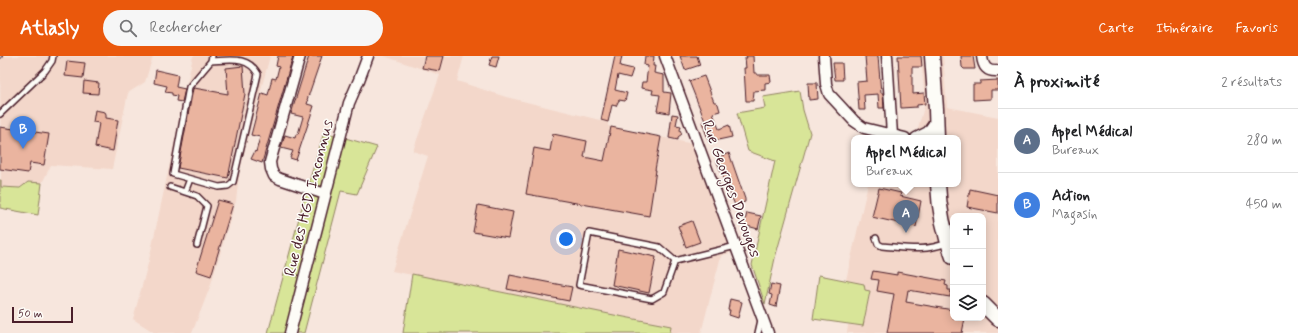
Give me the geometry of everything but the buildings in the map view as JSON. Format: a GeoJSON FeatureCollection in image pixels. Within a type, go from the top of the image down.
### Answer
{"type":"FeatureCollection","features":[{"type":"Feature","properties":{"kind":"street"},"geometry":{"type":"LineString","coordinates":[[300,56],[270,162],[271,169],[274,176],[280,180],[325,194]]}},
{"type":"Feature","properties":{"kind":"street","name":"Rue des HGD Inconnus"},"geometry":{"type":"LineString","coordinates":[[362,56],[362,72]]}},
{"type":"Feature","properties":{"kind":"street","name":"Rue des HGD Inconnus"},"geometry":{"type":"LineString","coordinates":[[290,333],[349,103],[368,56]]}},
{"type":"Feature","properties":{"kind":"street","name":"Rue Georges Devouges"},"geometry":{"type":"LineString","coordinates":[[665,56],[768,333]]}},
{"type":"Feature","properties":{"kind":"street"},"geometry":{"type":"LineString","coordinates":[[824,56],[826,84],[830,94],[859,125],[864,128],[892,135],[887,56]]}},
{"type":"Feature","properties":{"kind":"street"},"geometry":{"type":"LineString","coordinates":[[932,56],[937,135]]}},
{"type":"Feature","properties":{"kind":"street"},"geometry":{"type":"LineString","coordinates":[[982,56],[985,67],[988,70],[998,71]]}},
{"type":"Feature","properties":{"kind":"street"},"geometry":{"type":"LineString","coordinates":[[922,135],[928,132],[936,121]]}},
{"type":"Feature","properties":{"kind":"street"},"geometry":{"type":"LineString","coordinates":[[938,187],[940,213],[950,249]]}},
{"type":"Feature","properties":{"kind":"street"},"geometry":{"type":"LineString","coordinates":[[986,307],[998,319]]}},
{"type":"Feature","properties":{"kind":"lane"},"geometry":{"type":"LineString","coordinates":[[0,114],[45,71],[52,61],[53,56]]}},
{"type":"Feature","properties":{"kind":"lane"},"geometry":{"type":"LineString","coordinates":[[211,59],[242,59],[255,67],[258,74],[258,82],[233,182],[228,186],[219,187],[172,174],[189,86],[211,59]]}},
{"type":"Feature","properties":{"kind":"lane"},"geometry":{"type":"LineString","coordinates":[[185,192],[190,178]]}},
{"type":"Feature","properties":{"kind":"lane"},"geometry":{"type":"LineString","coordinates":[[170,187],[197,196],[207,206],[197,245]]}},
{"type":"Feature","properties":{"kind":"lane"},"geometry":{"type":"LineString","coordinates":[[589,233],[660,247],[676,261],[664,292],[652,299],[579,285],[589,233]]}},
{"type":"Feature","properties":{"kind":"lane"},"geometry":{"type":"LineString","coordinates":[[876,238],[878,244],[882,246],[926,249],[948,242]]}},
{"type":"Feature","properties":{"kind":"lane"},"geometry":{"type":"LineString","coordinates":[[676,261],[736,246]]}},
{"type":"Feature","properties":{"kind":"lane"},"geometry":{"type":"LineString","coordinates":[[758,333],[762,315]]}},
{"type":"Feature","properties":{"kind":"shaded area"},"geometry":{"type":"Polygon","coordinates":[[[153,56],[145,82],[128,93],[112,169],[51,165],[42,183],[28,182],[20,188],[1,187],[0,57],[153,56]]]}},
{"type":"Feature","properties":{"kind":"shaded area"},"geometry":{"type":"Polygon","coordinates":[[[193,56],[270,56],[240,167],[236,201],[210,287],[192,333],[155,333],[133,319],[149,260],[193,56]]]}},
{"type":"Feature","properties":{"kind":"shaded area"},"geometry":{"type":"Polygon","coordinates":[[[384,56],[464,56],[457,81],[506,97],[608,122],[608,126],[698,145],[738,250],[721,256],[701,333],[670,333],[671,326],[392,271],[428,156],[413,151],[440,75],[384,56]]]}},
{"type":"Feature","properties":{"kind":"shaded area"},"geometry":{"type":"Polygon","coordinates":[[[921,56],[943,56],[947,107],[998,117],[998,333],[847,333],[848,325],[863,326],[870,291],[865,290],[864,284],[846,280],[867,187],[961,187],[961,135],[916,135],[925,104],[921,56]]]}},
{"type":"Feature","properties":{"kind":"green space"},"geometry":{"type":"Polygon","coordinates":[[[800,91],[803,110],[810,133],[775,258],[765,304],[752,265],[775,161],[748,151],[737,113],[765,108],[763,97],[800,91]]]}},
{"type":"Feature","properties":{"kind":"green space"},"geometry":{"type":"Polygon","coordinates":[[[324,132],[377,147],[357,194],[341,191],[304,333],[268,333],[306,192],[324,132]]]}},
{"type":"Feature","properties":{"kind":"green space"},"geometry":{"type":"Polygon","coordinates":[[[0,180],[1,187],[20,188],[28,182],[42,183],[38,215],[0,208],[0,180]]]}},
{"type":"Feature","properties":{"kind":"green space"},"geometry":{"type":"Polygon","coordinates":[[[412,274],[671,326],[670,333],[403,333],[412,274]]]}},
{"type":"Feature","properties":{"kind":"green space"},"geometry":{"type":"Polygon","coordinates":[[[819,275],[864,284],[865,290],[870,291],[863,326],[813,319],[819,275]]]}},
{"type":"Feature","properties":{"kind":"place","name":"Action"},"geometry":{"type":"Point","coordinates":[23,149]}},
{"type":"Feature","properties":{"kind":"place","name":"Appel Médical"},"geometry":{"type":"Point","coordinates":[906,233]}}]}
